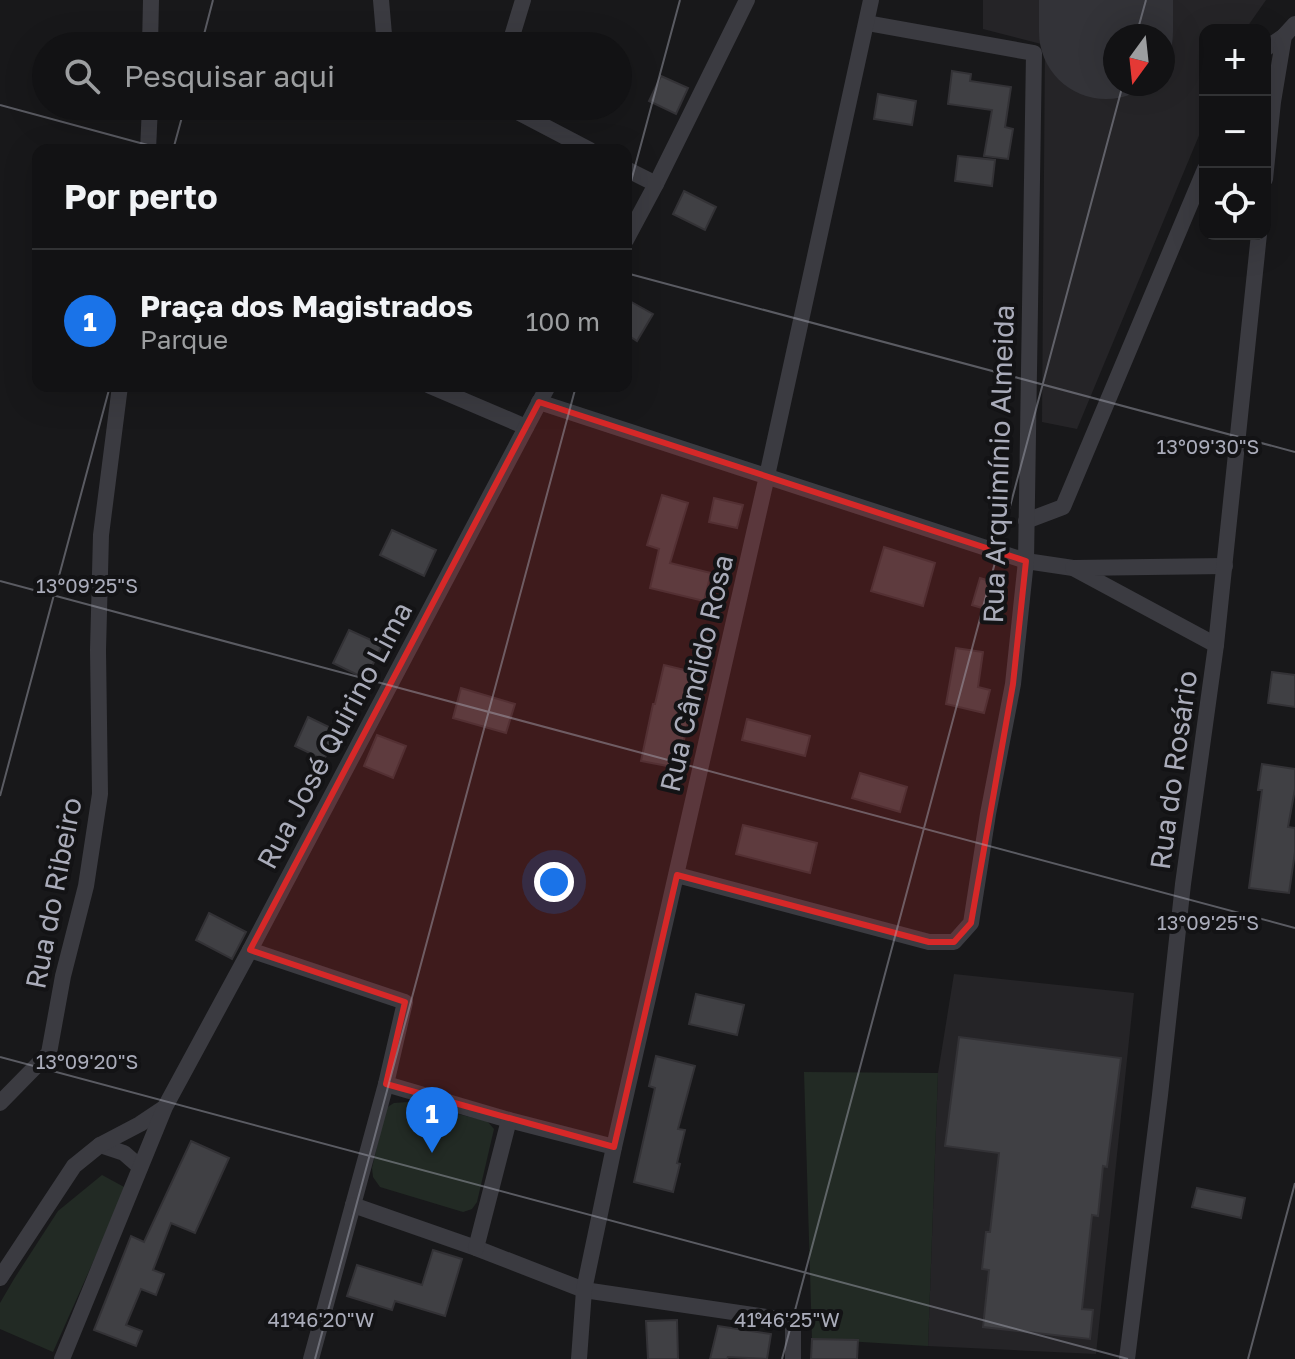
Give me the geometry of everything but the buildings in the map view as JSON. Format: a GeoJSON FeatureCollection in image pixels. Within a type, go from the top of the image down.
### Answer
{"type":"FeatureCollection","features":[{"type":"Feature","properties":{"kind":"street"},"geometry":{"type":"LineString","coordinates":[[150,32],[151,0]]}},
{"type":"Feature","properties":{"kind":"street"},"geometry":{"type":"LineString","coordinates":[[381,0],[384,32]]}},
{"type":"Feature","properties":{"kind":"street"},"geometry":{"type":"LineString","coordinates":[[513,32],[523,0]]}},
{"type":"Feature","properties":{"kind":"street"},"geometry":{"type":"LineString","coordinates":[[632,229],[747,0]]}},
{"type":"Feature","properties":{"kind":"street","name":"Rua Cândido Rosa"},"geometry":{"type":"LineString","coordinates":[[579,1359],[584,1290],[614,1147],[767,476],[871,0]]}},
{"type":"Feature","properties":{"kind":"street","name":"Rua Arquimínio Almeida"},"geometry":{"type":"LineString","coordinates":[[677,875],[929,942],[954,942],[971,923],[1013,684],[1026,561],[1034,53],[867,23]]}},
{"type":"Feature","properties":{"kind":"street"},"geometry":{"type":"LineString","coordinates":[[1271,44],[1289,30]]}},
{"type":"Feature","properties":{"kind":"street"},"geometry":{"type":"LineString","coordinates":[[1266,168],[1273,102],[1289,30]]}},
{"type":"Feature","properties":{"kind":"street"},"geometry":{"type":"LineString","coordinates":[[148,144],[149,120]]}},
{"type":"Feature","properties":{"kind":"street"},"geometry":{"type":"LineString","coordinates":[[533,120],[579,144]]}},
{"type":"Feature","properties":{"kind":"street"},"geometry":{"type":"LineString","coordinates":[[632,172],[656,184]]}},
{"type":"Feature","properties":{"kind":"street"},"geometry":{"type":"LineString","coordinates":[[1026,521],[1063,507],[1199,183]]}},
{"type":"Feature","properties":{"kind":"street","name":"Rua do Rosário"},"geometry":{"type":"LineString","coordinates":[[1129,1358],[1183,884],[1216,645],[1258,240]]}},
{"type":"Feature","properties":{"kind":"street","name":"Rua do Ribeiro"},"geometry":{"type":"LineString","coordinates":[[0,1103],[49,1053],[63,976],[86,886],[100,794],[98,650],[101,535],[119,392]]}},
{"type":"Feature","properties":{"kind":"street"},"geometry":{"type":"LineString","coordinates":[[444,392],[526,427]]}},
{"type":"Feature","properties":{"kind":"street","name":"Rua José Quirino Lima"},"geometry":{"type":"LineString","coordinates":[[62,1359],[165,1107],[545,392]]}},
{"type":"Feature","properties":{"kind":"street"},"geometry":{"type":"LineString","coordinates":[[539,402],[1026,561],[1073,568],[1225,566]]}},
{"type":"Feature","properties":{"kind":"street"},"geometry":{"type":"LineString","coordinates":[[1073,568],[1216,645]]}},
{"type":"Feature","properties":{"kind":"street"},"geometry":{"type":"LineString","coordinates":[[250,950],[405,1002],[386,1084],[311,1359]]}},
{"type":"Feature","properties":{"kind":"street"},"geometry":{"type":"LineString","coordinates":[[386,1084],[614,1147]]}},
{"type":"Feature","properties":{"kind":"street","name":"Rua José Quirino Lima"},"geometry":{"type":"LineString","coordinates":[[0,1278],[74,1166],[100,1145],[165,1107]]}},
{"type":"Feature","properties":{"kind":"street"},"geometry":{"type":"LineString","coordinates":[[476,1248],[509,1120]]}},
{"type":"Feature","properties":{"kind":"street"},"geometry":{"type":"LineString","coordinates":[[100,1145],[124,1153],[140,1167]]}},
{"type":"Feature","properties":{"kind":"street"},"geometry":{"type":"LineString","coordinates":[[353,1205],[584,1290],[793,1321],[793,1359]]}},
{"type":"Feature","properties":{"kind":"highlighted area"},"geometry":{"type":"Polygon","coordinates":[[[539,402],[1026,561],[1013,684],[971,923],[954,942],[929,942],[677,875],[614,1147],[386,1084],[405,1002],[250,950],[539,402]]]}},
{"type":"Feature","properties":{"kind":"shaded area"},"geometry":{"type":"Polygon","coordinates":[[[983,0],[1266,0],[1249,24],[1199,24],[1199,135],[1077,429],[1042,422],[1045,45],[983,29],[983,0]]]}},
{"type":"Feature","properties":{"kind":"shaded area"},"geometry":{"type":"Polygon","coordinates":[[[954,974],[1134,993],[1096,1354],[928,1346],[938,1073],[954,974]]]}},
{"type":"Feature","properties":{"kind":"shaded area"},"geometry":{"type":"Polygon","coordinates":[[[804,1072],[938,1073],[928,1346],[812,1339],[804,1072]]]}},
{"type":"Feature","properties":{"kind":"shaded area"},"geometry":{"type":"Polygon","coordinates":[[[408,1102],[487,1121],[494,1129],[477,1202],[472,1209],[463,1212],[380,1187],[373,1177],[372,1168],[386,1108],[394,1103],[408,1102]]]}},
{"type":"Feature","properties":{"kind":"shaded area"},"geometry":{"type":"Polygon","coordinates":[[[102,1175],[126,1188],[53,1352],[0,1329],[0,1303],[58,1211],[102,1175]]]}},
{"type":"Feature","properties":{"kind":"runway"},"geometry":{"type":"LineString","coordinates":[[1106,0],[1106,24]]}},
{"type":"Feature","properties":{"kind":"place","name":"Praça dos Magistrados"},"geometry":{"type":"Point","coordinates":[432,1153]}}]}
